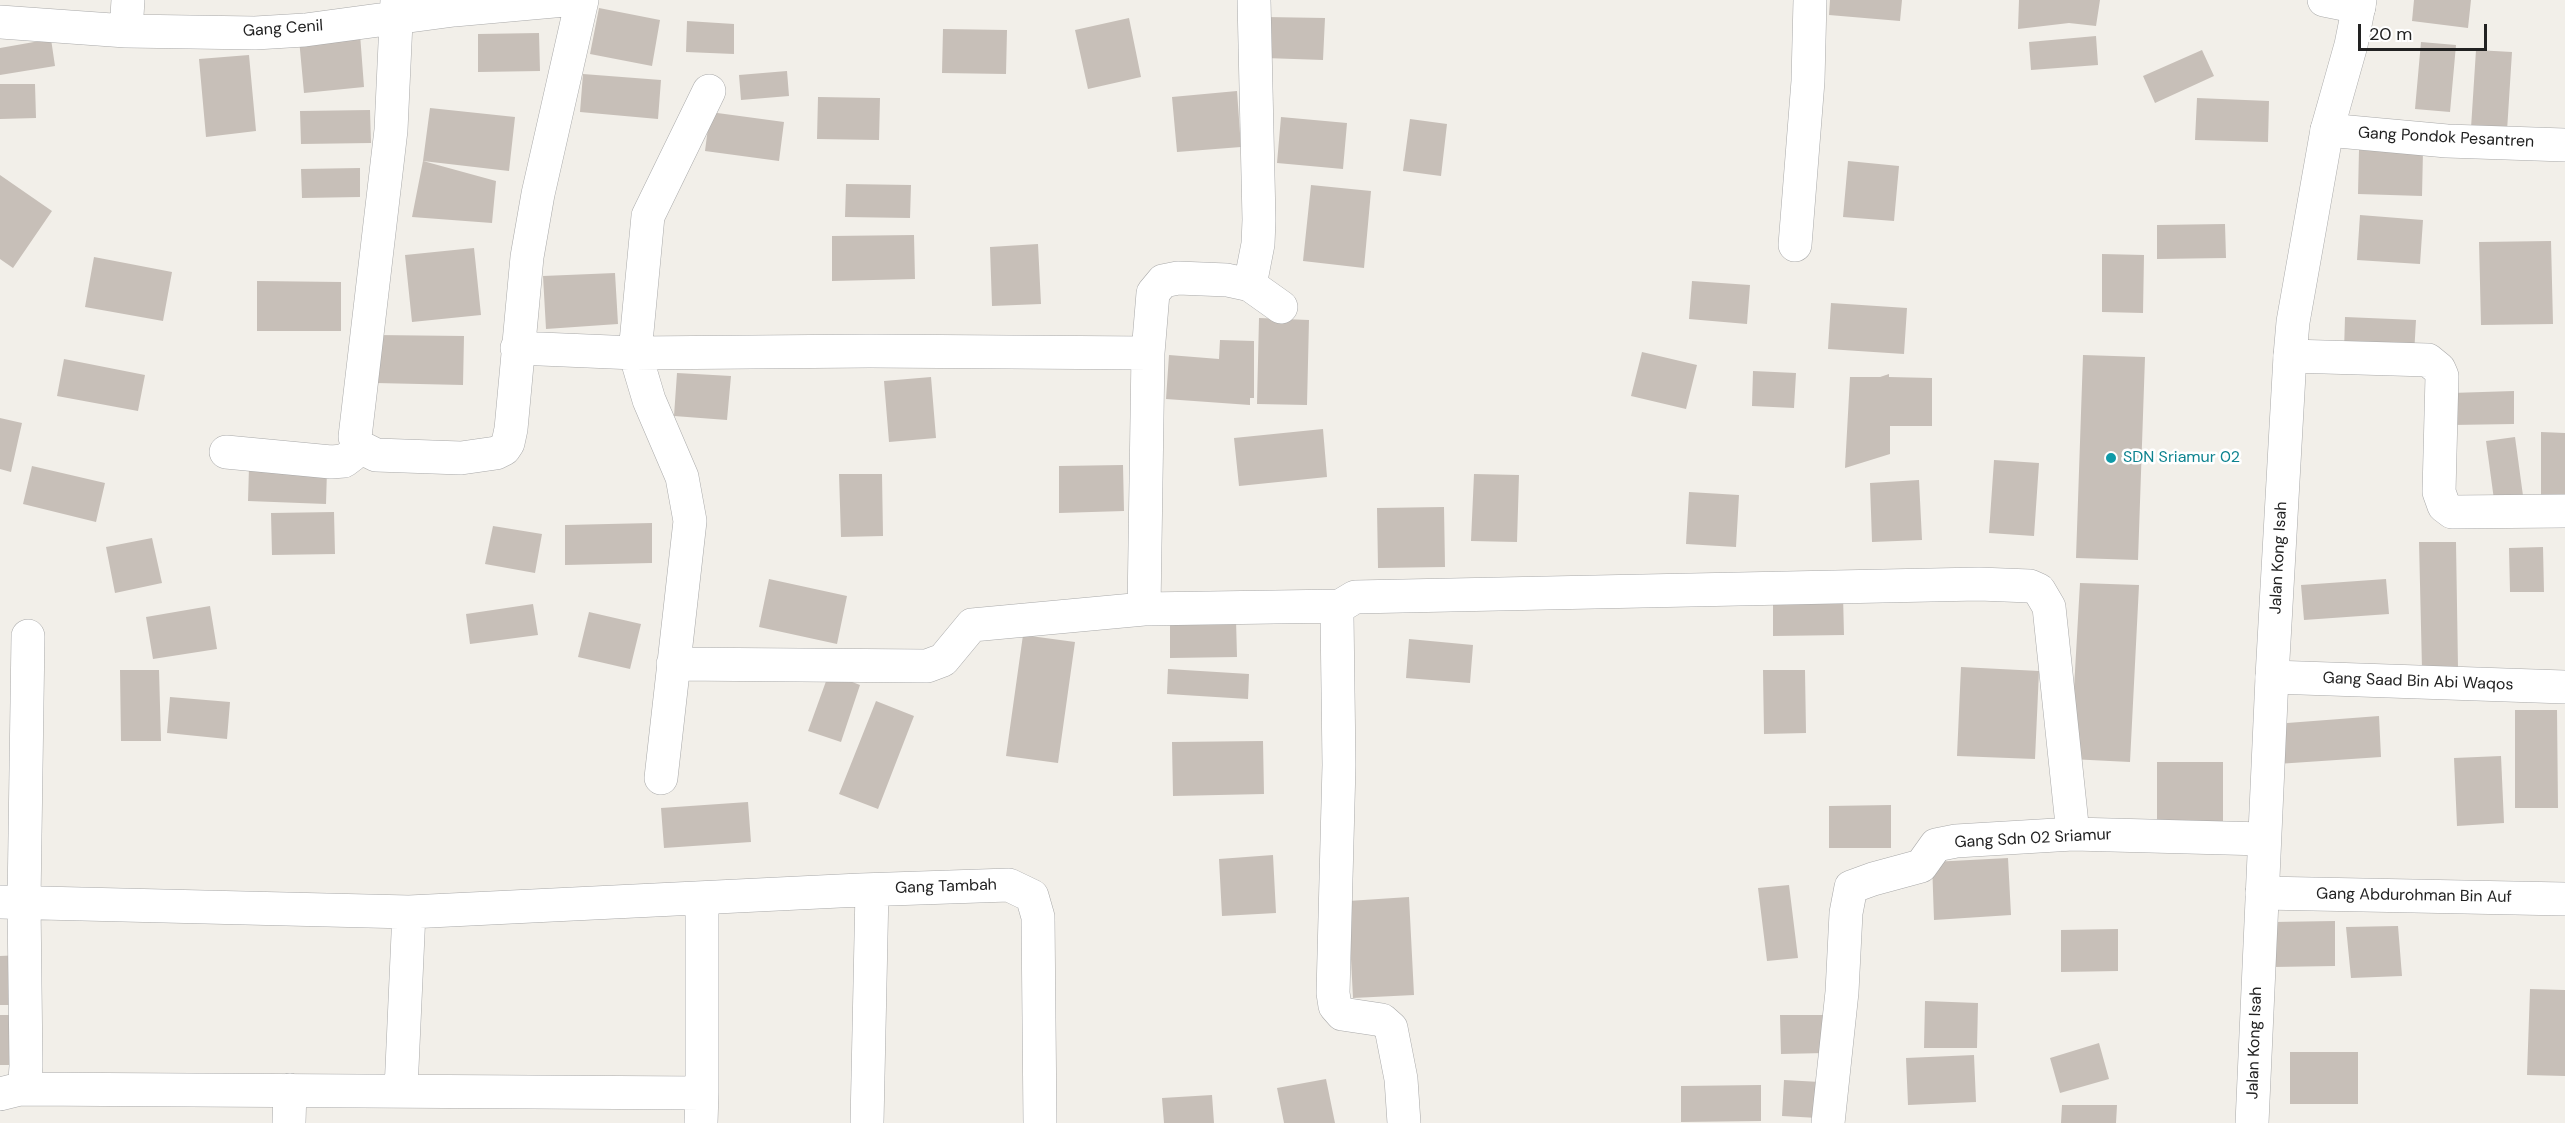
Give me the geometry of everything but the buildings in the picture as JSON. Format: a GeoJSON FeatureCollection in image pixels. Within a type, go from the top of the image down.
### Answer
{"type":"FeatureCollection","features":[{"type":"Feature","properties":{"kind":"street","name":"Gang Cenil"},"geometry":{"type":"LineString","coordinates":[[0,22],[127,16],[255,33],[305,30],[396,9],[565,0]]}},
{"type":"Feature","properties":{"kind":"street"},"geometry":{"type":"LineString","coordinates":[[396,9],[391,130],[355,437],[358,446],[376,455],[461,458],[496,453],[504,449],[511,429],[527,257],[537,194],[582,0]]}},
{"type":"Feature","properties":{"kind":"street"},"geometry":{"type":"LineString","coordinates":[[1250,285],[1258,244],[1259,220],[1254,0]]}},
{"type":"Feature","properties":{"kind":"street"},"geometry":{"type":"LineString","coordinates":[[1795,245],[1808,81],[1811,12],[1809,0]]}},
{"type":"Feature","properties":{"kind":"street"},"geometry":{"type":"LineString","coordinates":[[2324,0],[2360,3]]}},
{"type":"Feature","properties":{"kind":"street","name":"Jalan Kong Isah"},"geometry":{"type":"LineString","coordinates":[[2252,1123],[2272,677],[2290,356],[2327,130],[2352,45],[2360,3]]}},
{"type":"Feature","properties":{"kind":"street"},"geometry":{"type":"LineString","coordinates":[[661,778],[690,521],[682,477],[649,400],[634,353],[648,216],[708,91]]}},
{"type":"Feature","properties":{"kind":"street","name":"Gang Pondok Pesantren"},"geometry":{"type":"LineString","coordinates":[[2327,130],[2447,141],[2565,144]]}},
{"type":"Feature","properties":{"kind":"street"},"geometry":{"type":"LineString","coordinates":[[1144,609],[1148,353],[1153,293],[1163,281],[1178,278],[1227,280],[1250,285],[1281,307]]}},
{"type":"Feature","properties":{"kind":"street"},"geometry":{"type":"LineString","coordinates":[[517,348],[634,353],[882,351],[1148,353]]}},
{"type":"Feature","properties":{"kind":"street"},"geometry":{"type":"LineString","coordinates":[[2290,356],[2428,360],[2439,369],[2442,376],[2439,492],[2444,506],[2452,512],[2565,511]]}},
{"type":"Feature","properties":{"kind":"street"},"geometry":{"type":"LineString","coordinates":[[226,452],[331,462],[344,461],[358,446]]}},
{"type":"Feature","properties":{"kind":"street"},"geometry":{"type":"LineString","coordinates":[[673,664],[927,666],[943,660],[972,625],[1144,609],[1340,606],[1355,597],[1371,595],[1979,584],[2030,586],[2039,590],[2049,607],[2073,834]]}},
{"type":"Feature","properties":{"kind":"street"},"geometry":{"type":"LineString","coordinates":[[1340,606],[1337,615],[1339,765],[1333,993],[1335,1006],[1342,1014],[1382,1020],[1391,1028],[1401,1079],[1404,1123]]}},
{"type":"Feature","properties":{"kind":"street"},"geometry":{"type":"LineString","coordinates":[[10,1091],[25,1080],[26,1066],[12,902],[28,636]]}},
{"type":"Feature","properties":{"kind":"street","name":"Gang Saad Bin Abi Waqos"},"geometry":{"type":"LineString","coordinates":[[2272,677],[2565,687]]}},
{"type":"Feature","properties":{"kind":"street","name":"Gang Sdn 02 Sriamur"},"geometry":{"type":"LineString","coordinates":[[1828,1123],[1842,992],[1846,913],[1851,887],[1921,866],[1936,845],[1946,843],[2073,834],[2264,839]]}},
{"type":"Feature","properties":{"kind":"street","name":"Gang Tambah"},"geometry":{"type":"LineString","coordinates":[[12,902],[409,912],[1009,885],[1032,896],[1038,917],[1040,1123]]}},
{"type":"Feature","properties":{"kind":"street"},"geometry":{"type":"LineString","coordinates":[[867,1123],[872,890]]}},
{"type":"Feature","properties":{"kind":"street","name":"Gang Abdurohman Bin Auf"},"geometry":{"type":"LineString","coordinates":[[2262,892],[2565,899]]}},
{"type":"Feature","properties":{"kind":"street"},"geometry":{"type":"LineString","coordinates":[[10,1091],[401,1090],[702,1108],[702,898]]}},
{"type":"Feature","properties":{"kind":"street"},"geometry":{"type":"LineString","coordinates":[[401,1090],[409,912]]}},
{"type":"Feature","properties":{"kind":"street"},"geometry":{"type":"LineString","coordinates":[[289,1123],[290,1090]]}},
{"type":"Feature","properties":{"kind":"place","name":"SDN Sriamur 02"},"geometry":{"type":"Point","coordinates":[2111,458]}}]}
